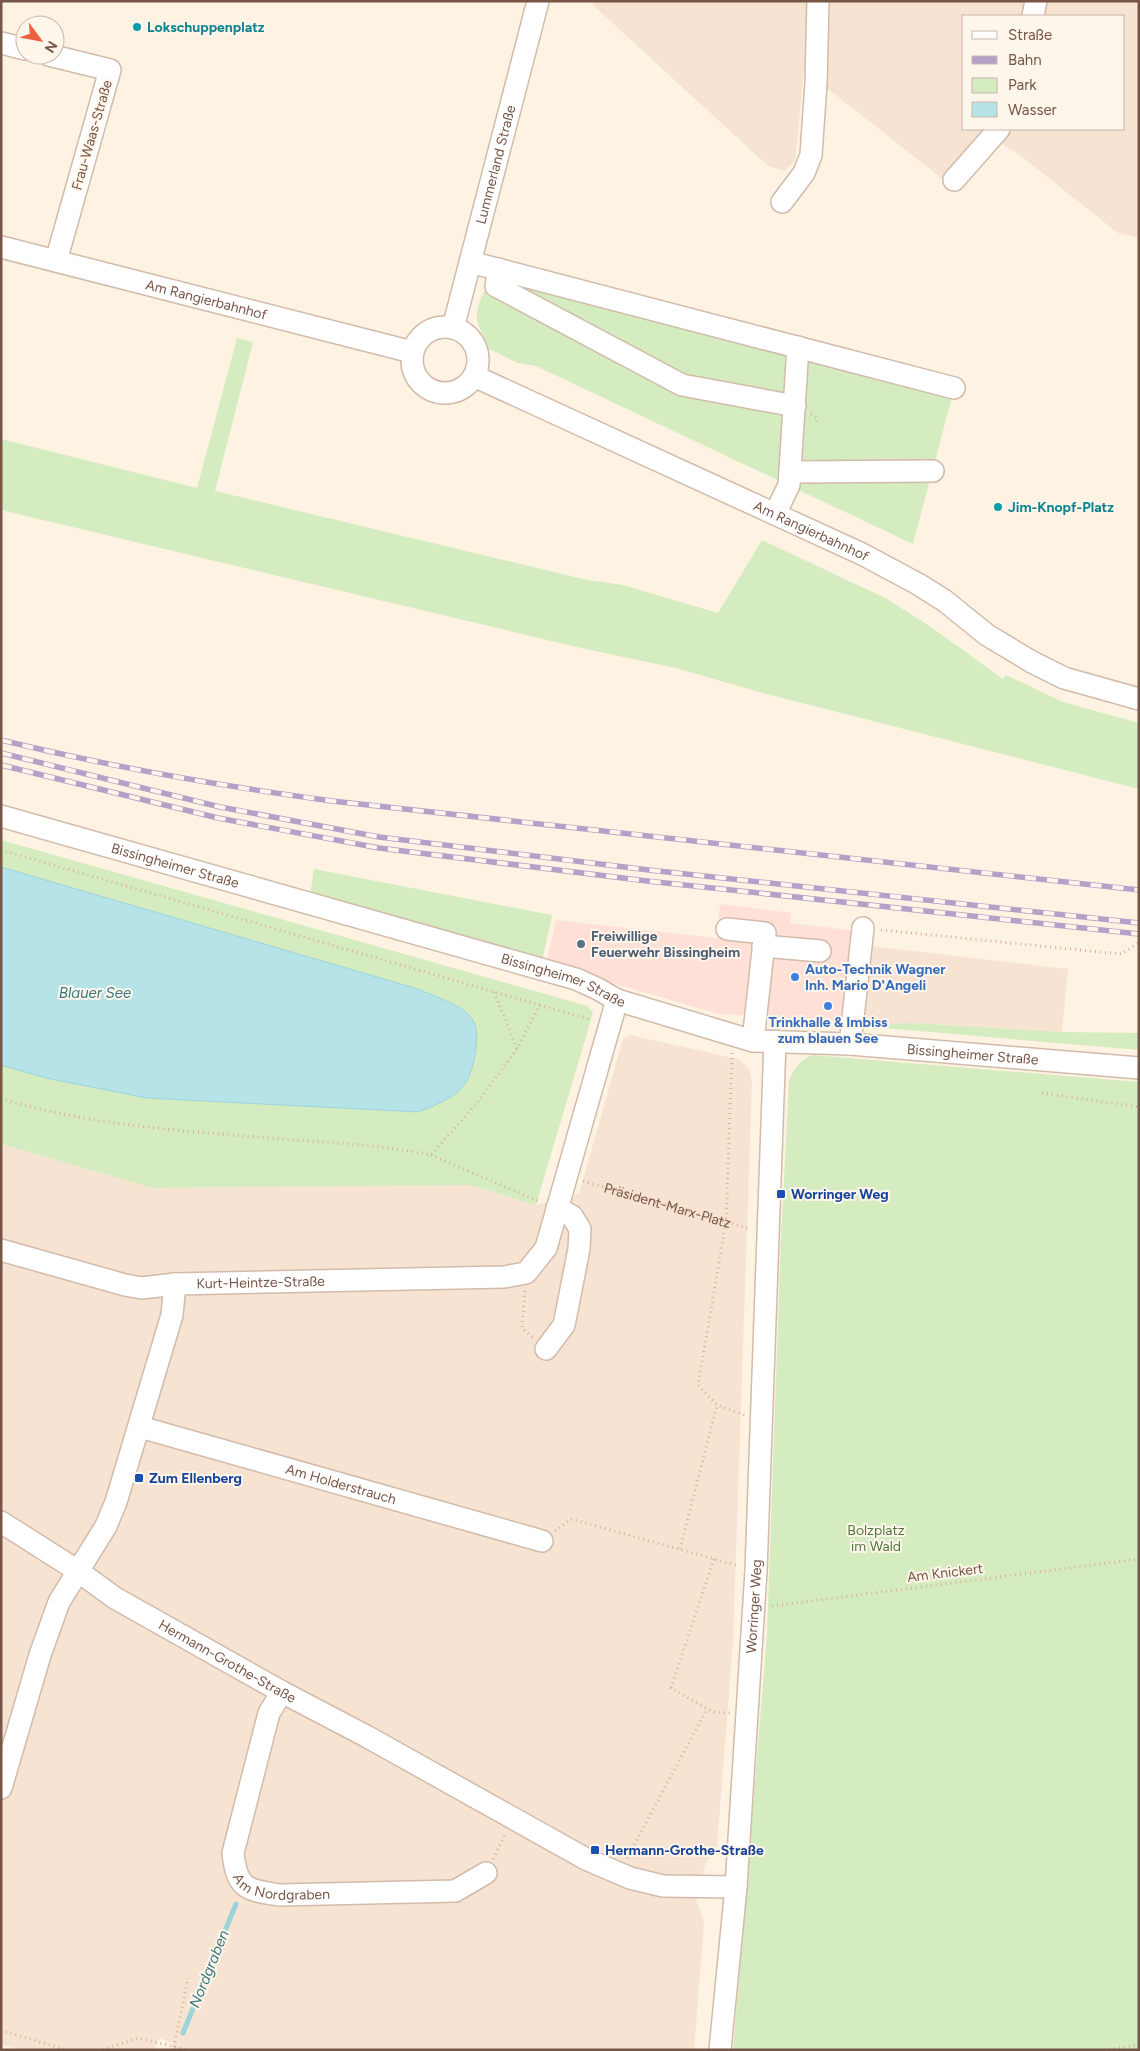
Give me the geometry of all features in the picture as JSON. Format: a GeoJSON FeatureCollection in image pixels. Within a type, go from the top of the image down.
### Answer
{"type":"FeatureCollection","features":[{"type":"Feature","properties":{"kind":"street","name":"Lummerland Straße"},"geometry":{"type":"LineString","coordinates":[[453,328],[538,1]]}},
{"type":"Feature","properties":{"kind":"street"},"geometry":{"type":"LineString","coordinates":[[782,202],[804,173],[811,155],[816,83],[818,1]]}},
{"type":"Feature","properties":{"kind":"street"},"geometry":{"type":"LineString","coordinates":[[1033,15],[1036,1]]}},
{"type":"Feature","properties":{"kind":"street"},"geometry":{"type":"LineString","coordinates":[[1,43],[15,46]]}},
{"type":"Feature","properties":{"kind":"street","name":"Frau-Waas-Straße"},"geometry":{"type":"LineString","coordinates":[[56,261],[110,70],[65,59]]}},
{"type":"Feature","properties":{"kind":"street"},"geometry":{"type":"LineString","coordinates":[[954,180],[998,130]]}},
{"type":"Feature","properties":{"kind":"street","name":"Am Rangierbahnhof"},"geometry":{"type":"LineString","coordinates":[[1,247],[412,352]]}},
{"type":"Feature","properties":{"kind":"street"},"geometry":{"type":"LineString","coordinates":[[470,262],[954,388]]}},
{"type":"Feature","properties":{"kind":"street"},"geometry":{"type":"LineString","coordinates":[[499,269],[496,286],[682,385],[803,410]]}},
{"type":"Feature","properties":{"kind":"street"},"geometry":{"type":"LineString","coordinates":[[444,326],[453,328],[468,336],[473,343],[478,359],[474,376],[465,386],[454,392],[445,393],[429,390],[416,378],[411,361],[412,352],[418,340],[427,332],[444,326]]}},
{"type":"Feature","properties":{"kind":"street"},"geometry":{"type":"LineString","coordinates":[[775,514],[789,485],[803,410],[798,347]]}},
{"type":"Feature","properties":{"kind":"street","name":"Am Rangierbahnhof"},"geometry":{"type":"LineString","coordinates":[[474,376],[862,554],[918,584],[988,635],[1032,662],[1064,678],[1139,699]]}},
{"type":"Feature","properties":{"kind":"street"},"geometry":{"type":"LineString","coordinates":[[790,472],[933,471]]}},
{"type":"Feature","properties":{"kind":"street","name":"Bissingheimer Straße"},"geometry":{"type":"LineString","coordinates":[[1,816],[576,979],[617,1000],[743,1038],[850,1044],[1139,1068]]}},
{"type":"Feature","properties":{"kind":"street"},"geometry":{"type":"LineString","coordinates":[[727,928],[764,933],[763,946],[743,1038]]}},
{"type":"Feature","properties":{"kind":"street"},"geometry":{"type":"LineString","coordinates":[[850,1044],[862,928]]}},
{"type":"Feature","properties":{"kind":"street"},"geometry":{"type":"LineString","coordinates":[[763,946],[820,952]]}},
{"type":"Feature","properties":{"kind":"street"},"geometry":{"type":"LineString","coordinates":[[526,1273],[546,1248],[617,1000]]}},
{"type":"Feature","properties":{"kind":"street","name":"Worringer Weg"},"geometry":{"type":"LineString","coordinates":[[720,2050],[736,1887],[754,1608],[775,1041]]}},
{"type":"Feature","properties":{"kind":"street"},"geometry":{"type":"LineString","coordinates":[[546,1349],[564,1325],[579,1249],[580,1229],[572,1216],[557,1208]]}},
{"type":"Feature","properties":{"kind":"street","name":"Kurt-Heintze-Straße"},"geometry":{"type":"LineString","coordinates":[[1,1250],[125,1285],[142,1288],[175,1284],[504,1278],[526,1273]]}},
{"type":"Feature","properties":{"kind":"street"},"geometry":{"type":"LineString","coordinates":[[1,1788],[42,1649],[59,1602],[106,1526],[116,1502],[172,1315],[175,1284]]}},
{"type":"Feature","properties":{"kind":"street","name":"Am Holderstrauch"},"geometry":{"type":"LineString","coordinates":[[140,1427],[542,1541]]}},
{"type":"Feature","properties":{"kind":"street","name":"Hermann-Grothe-Straße"},"geometry":{"type":"LineString","coordinates":[[1,1522],[78,1571],[115,1598],[586,1859],[618,1874],[664,1886],[736,1887]]}},
{"type":"Feature","properties":{"kind":"street","name":"Am Nordgraben"},"geometry":{"type":"LineString","coordinates":[[282,1692],[269,1713],[233,1853],[235,1872],[241,1884],[252,1890],[280,1895],[455,1891],[486,1873]]}},
{"type":"Feature","properties":{"kind":"path"},"geometry":{"type":"LineString","coordinates":[[803,410],[817,418],[817,423]]}},
{"type":"Feature","properties":{"kind":"path"},"geometry":{"type":"LineString","coordinates":[[1,850],[609,1025]]}},
{"type":"Feature","properties":{"kind":"path"},"geometry":{"type":"LineString","coordinates":[[862,928],[1121,954],[1138,943]]}},
{"type":"Feature","properties":{"kind":"path"},"geometry":{"type":"LineString","coordinates":[[494,991],[517,1049]]}},
{"type":"Feature","properties":{"kind":"path"},"geometry":{"type":"LineString","coordinates":[[431,1155],[477,1103],[517,1049],[540,1004]]}},
{"type":"Feature","properties":{"kind":"path"},"geometry":{"type":"LineString","coordinates":[[743,1038],[726,1222],[698,1385],[717,1405],[761,1422]]}},
{"type":"Feature","properties":{"kind":"path"},"geometry":{"type":"LineString","coordinates":[[1042,1093],[1139,1107]]}},
{"type":"Feature","properties":{"kind":"path"},"geometry":{"type":"LineString","coordinates":[[1,1099],[33,1108],[100,1122],[154,1129],[392,1147],[431,1155],[557,1208]]}},
{"type":"Feature","properties":{"kind":"path","name":"Präsident-Marx-Platz"},"geometry":{"type":"LineString","coordinates":[[566,1174],[594,1186],[768,1235]]}},
{"type":"Feature","properties":{"kind":"path"},"geometry":{"type":"LineString","coordinates":[[526,1273],[522,1328],[546,1349]]}},
{"type":"Feature","properties":{"kind":"path"},"geometry":{"type":"LineString","coordinates":[[680,1549],[717,1405]]}},
{"type":"Feature","properties":{"kind":"path"},"geometry":{"type":"LineString","coordinates":[[542,1541],[571,1519],[756,1571]]}},
{"type":"Feature","properties":{"kind":"path"},"geometry":{"type":"LineString","coordinates":[[714,1559],[671,1688],[713,1712],[746,1714]]}},
{"type":"Feature","properties":{"kind":"path","name":"Am Knickert"},"geometry":{"type":"LineString","coordinates":[[754,1608],[1139,1559]]}},
{"type":"Feature","properties":{"kind":"path"},"geometry":{"type":"LineString","coordinates":[[618,1874],[707,1709]]}},
{"type":"Feature","properties":{"kind":"path"},"geometry":{"type":"LineString","coordinates":[[486,1873],[513,1819]]}},
{"type":"Feature","properties":{"kind":"path"},"geometry":{"type":"LineString","coordinates":[[174,2047],[188,1978]]}},
{"type":"Feature","properties":{"kind":"path"},"geometry":{"type":"LineString","coordinates":[[1,2030],[66,2050]]}},
{"type":"Feature","properties":{"kind":"path"},"geometry":{"type":"LineString","coordinates":[[103,2050],[137,2038],[189,2050]]}},
{"type":"Feature","properties":{"kind":"path"},"geometry":{"type":"LineString","coordinates":[[1104,2050],[1139,2045]]}},
{"type":"Feature","properties":{"kind":"shaded area"},"geometry":{"type":"Polygon","coordinates":[[[592,1],[1139,1],[1139,238],[1118,233],[1020,155],[1000,143],[959,192],[804,70],[795,161],[784,171],[768,166],[594,6],[592,1]]]}},
{"type":"Feature","properties":{"kind":"shaded area"},"geometry":{"type":"Polygon","coordinates":[[[720,904],[791,913],[790,923],[857,931],[848,1022],[719,1014],[546,964],[556,920],[717,938],[720,904]]]}},
{"type":"Feature","properties":{"kind":"shaded area"},"geometry":{"type":"Polygon","coordinates":[[[869,946],[1068,969],[1062,1032],[913,1023],[860,1026],[869,946]]]}},
{"type":"Feature","properties":{"kind":"shaded area"},"geometry":{"type":"Polygon","coordinates":[[[630,1035],[738,1059],[749,1068],[752,1081],[733,1642],[717,1846],[705,1865],[696,1900],[704,1922],[694,2050],[172,2050],[173,2043],[159,2038],[154,2050],[23,2050],[1,2045],[1,1144],[152,1188],[470,1185],[536,1205],[579,1194],[623,1039],[630,1035]]]}},
{"type":"Feature","properties":{"kind":"green space"},"geometry":{"type":"Polygon","coordinates":[[[492,272],[953,393],[913,544],[536,366],[518,363],[489,349],[478,324],[477,314],[492,272]]]}},
{"type":"Feature","properties":{"kind":"green space"},"geometry":{"type":"Polygon","coordinates":[[[237,338],[253,342],[215,491],[587,580],[623,585],[718,613],[762,540],[887,599],[931,627],[1003,679],[1006,675],[1063,702],[1139,723],[1139,789],[759,692],[676,668],[581,648],[1,510],[1,439],[197,488],[237,338]]]}},
{"type":"Feature","properties":{"kind":"green space"},"geometry":{"type":"Polygon","coordinates":[[[1,840],[588,1006],[593,1013],[536,1205],[470,1185],[152,1188],[1,1144],[1,840]]]}},
{"type":"Feature","properties":{"kind":"green space"},"geometry":{"type":"Polygon","coordinates":[[[314,869],[552,915],[542,962],[310,896],[314,869]]]}},
{"type":"Feature","properties":{"kind":"green space"},"geometry":{"type":"Polygon","coordinates":[[[913,1023],[1062,1032],[1139,1033],[1139,1050],[860,1026],[913,1023]]]}},
{"type":"Feature","properties":{"kind":"green space","name":"Bolzplatz im Wald"},"geometry":{"type":"Polygon","coordinates":[[[812,1055],[1139,1082],[1139,2050],[733,2050],[767,1634],[781,1238],[789,1080],[798,1065],[812,1055]]]}},
{"type":"Feature","properties":{"kind":"water","name":"Blauer See"},"geometry":{"type":"Polygon","coordinates":[[[1,867],[418,989],[448,1001],[468,1014],[475,1026],[477,1037],[476,1049],[470,1074],[459,1091],[451,1097],[418,1112],[147,1098],[46,1078],[1,1065],[1,867]]]}},
{"type":"Feature","properties":{"kind":"waterway","name":"Nordgraben"},"geometry":{"type":"LineString","coordinates":[[183,2033],[236,1904]]}},
{"type":"Feature","properties":{"kind":"railway"},"geometry":{"type":"LineString","coordinates":[[1,740],[83,759],[166,775],[332,801],[1139,890]]}},
{"type":"Feature","properties":{"kind":"railway"},"geometry":{"type":"LineString","coordinates":[[1,753],[220,807],[379,837],[649,870],[1139,923]]}},
{"type":"Feature","properties":{"kind":"railway"},"geometry":{"type":"LineString","coordinates":[[1,765],[218,818],[379,848],[647,881],[1139,934]]}},
{"type":"Feature","properties":{"kind":"place","name":"Lokschuppenplatz"},"geometry":{"type":"Point","coordinates":[137,27]}},
{"type":"Feature","properties":{"kind":"place","name":"Jim-Knopf-Platz"},"geometry":{"type":"Point","coordinates":[998,507]}},
{"type":"Feature","properties":{"kind":"place","name":"Freiwillige Feuerwehr Bissingheim"},"geometry":{"type":"Point","coordinates":[581,944]}},
{"type":"Feature","properties":{"kind":"place","name":"Auto-Technik Wagner Inh. Mario D'Angeli"},"geometry":{"type":"Point","coordinates":[795,977]}},
{"type":"Feature","properties":{"kind":"place","name":"Trinkhalle & Imbiss zum blauen See"},"geometry":{"type":"Point","coordinates":[828,1006]}},
{"type":"Feature","properties":{"kind":"place","name":"Worringer Weg"},"geometry":{"type":"Point","coordinates":[781,1194]}},
{"type":"Feature","properties":{"kind":"place","name":"Zum Ellenberg"},"geometry":{"type":"Point","coordinates":[139,1478]}},
{"type":"Feature","properties":{"kind":"place","name":"Hermann-Grothe-Straße"},"geometry":{"type":"Point","coordinates":[595,1850]}}]}
